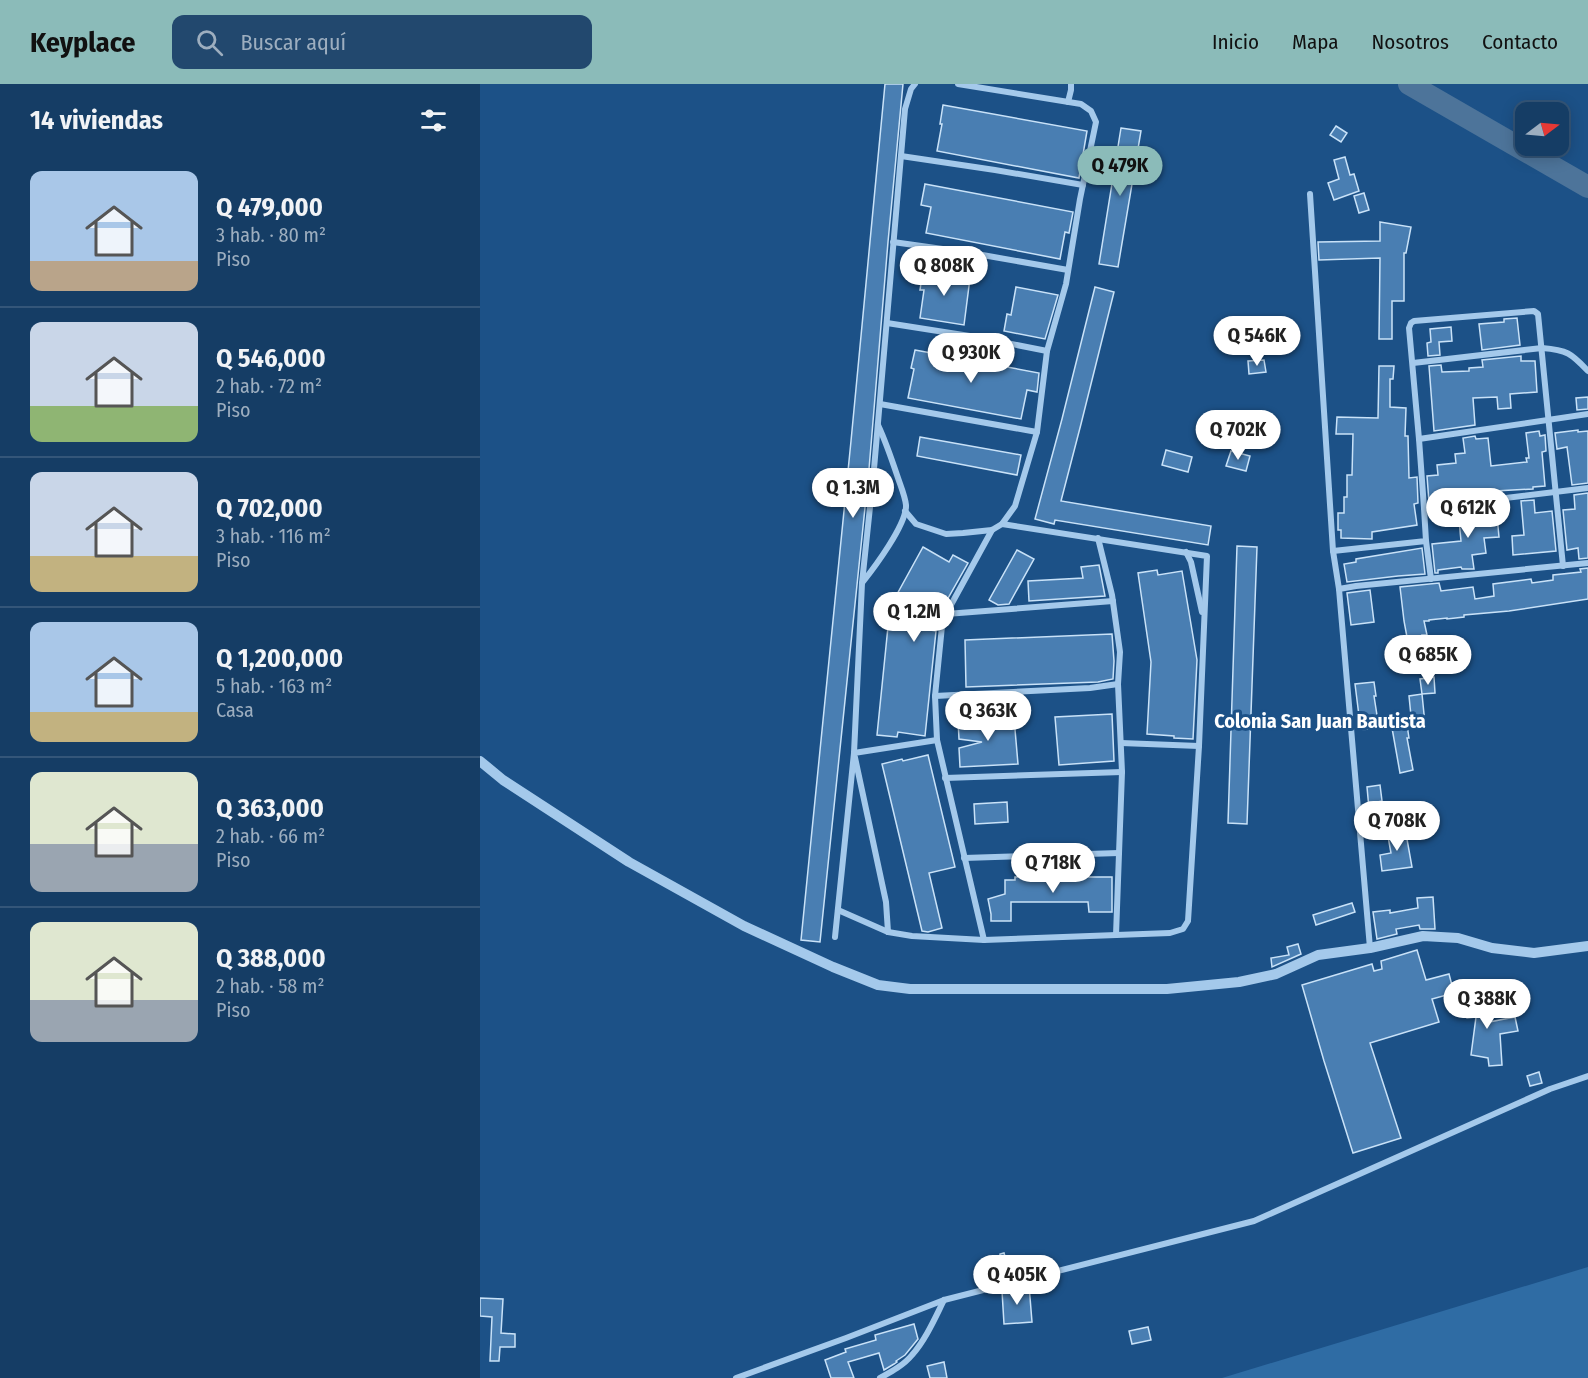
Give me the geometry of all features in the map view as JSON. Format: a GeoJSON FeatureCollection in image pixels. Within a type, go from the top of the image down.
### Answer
{"type":"FeatureCollection","features":[{"type":"Feature","properties":{"kind":"street"},"geometry":{"type":"LineString","coordinates":[[835,937],[854,753],[862,583],[905,109],[911,89],[915,84]]}},
{"type":"Feature","properties":{"kind":"street"},"geometry":{"type":"LineString","coordinates":[[905,511],[916,524],[946,534],[992,530],[1002,524],[1015,506],[1037,432],[1047,351],[1066,284],[1095,122],[1091,111],[1081,104],[963,84]]}},
{"type":"Feature","properties":{"kind":"street"},"geometry":{"type":"LineString","coordinates":[[1068,102],[1071,84]]}},
{"type":"Feature","properties":{"kind":"street"},"geometry":{"type":"LineString","coordinates":[[901,156],[1083,185]]}},
{"type":"Feature","properties":{"kind":"street"},"geometry":{"type":"LineString","coordinates":[[1310,194],[1333,551],[1339,589],[1370,948]]}},
{"type":"Feature","properties":{"kind":"street"},"geometry":{"type":"LineString","coordinates":[[893,242],[1068,270]]}},
{"type":"Feature","properties":{"kind":"street"},"geometry":{"type":"LineString","coordinates":[[1431,579],[1409,328],[1414,321],[1534,311],[1538,315],[1563,566]]}},
{"type":"Feature","properties":{"kind":"street"},"geometry":{"type":"LineString","coordinates":[[886,323],[1047,351]]}},
{"type":"Feature","properties":{"kind":"street"},"geometry":{"type":"LineString","coordinates":[[1413,363],[1542,348],[1558,349],[1572,355],[1588,371]]}},
{"type":"Feature","properties":{"kind":"street"},"geometry":{"type":"LineString","coordinates":[[880,404],[1037,432]]}},
{"type":"Feature","properties":{"kind":"street"},"geometry":{"type":"LineString","coordinates":[[1419,439],[1588,414]]}},
{"type":"Feature","properties":{"kind":"street"},"geometry":{"type":"LineString","coordinates":[[862,583],[881,558],[900,526],[906,504],[878,424]]}},
{"type":"Feature","properties":{"kind":"street"},"geometry":{"type":"LineString","coordinates":[[1424,508],[1588,488]]}},
{"type":"Feature","properties":{"kind":"street"},"geometry":{"type":"LineString","coordinates":[[838,910],[888,932],[912,936],[984,940],[1170,933],[1183,929],[1188,921],[1200,746],[1207,556],[1002,524]]}},
{"type":"Feature","properties":{"kind":"street"},"geometry":{"type":"LineString","coordinates":[[984,940],[937,741],[935,696],[942,626],[946,614],[992,530]]}},
{"type":"Feature","properties":{"kind":"street"},"geometry":{"type":"LineString","coordinates":[[1098,538],[1113,601],[1120,652],[1118,684],[1122,772],[1116,935]]}},
{"type":"Feature","properties":{"kind":"street"},"geometry":{"type":"LineString","coordinates":[[1333,551],[1426,541]]}},
{"type":"Feature","properties":{"kind":"street"},"geometry":{"type":"LineString","coordinates":[[1186,552],[1191,562],[1204,620]]}},
{"type":"Feature","properties":{"kind":"street"},"geometry":{"type":"LineString","coordinates":[[1339,589],[1588,563]]}},
{"type":"Feature","properties":{"kind":"street"},"geometry":{"type":"LineString","coordinates":[[946,614],[1113,601]]}},
{"type":"Feature","properties":{"kind":"street"},"geometry":{"type":"LineString","coordinates":[[935,696],[1090,688],[1118,684]]}},
{"type":"Feature","properties":{"kind":"street"},"geometry":{"type":"LineString","coordinates":[[854,753],[937,741]]}},
{"type":"Feature","properties":{"kind":"street"},"geometry":{"type":"LineString","coordinates":[[1122,743],[1200,746]]}},
{"type":"Feature","properties":{"kind":"street"},"geometry":{"type":"LineString","coordinates":[[854,753],[886,902],[888,932]]}},
{"type":"Feature","properties":{"kind":"street"},"geometry":{"type":"LineString","coordinates":[[480,761],[503,780],[629,862],[744,926],[878,985],[910,989],[1167,989],[1239,982],[1276,974],[1318,955],[1370,948],[1423,936],[1458,938],[1492,948],[1534,953],[1588,946]]}},
{"type":"Feature","properties":{"kind":"street"},"geometry":{"type":"LineString","coordinates":[[945,778],[1122,772]]}},
{"type":"Feature","properties":{"kind":"street"},"geometry":{"type":"LineString","coordinates":[[964,858],[1119,853]]}},
{"type":"Feature","properties":{"kind":"street"},"geometry":{"type":"LineString","coordinates":[[736,1378],[944,1300],[1254,1221],[1550,1089],[1588,1076]]}},
{"type":"Feature","properties":{"kind":"street"},"geometry":{"type":"LineString","coordinates":[[880,1378],[897,1368],[912,1355],[932,1325],[944,1300]]}},
{"type":"Feature","properties":{"kind":"shaded area"},"geometry":{"type":"Polygon","coordinates":[[[1588,1267],[1588,1378],[1222,1378],[1588,1267]]]}},
{"type":"Feature","properties":{"kind":"building"},"geometry":{"type":"Polygon","coordinates":[[[885,84],[903,84],[869,469],[820,942],[801,940],[885,84]]]}},
{"type":"Feature","properties":{"kind":"building"},"geometry":{"type":"Polygon","coordinates":[[[943,105],[1087,131],[1079,178],[937,151],[943,105]]]}},
{"type":"Feature","properties":{"kind":"building"},"geometry":{"type":"Polygon","coordinates":[[[1336,126],[1347,133],[1341,142],[1330,135],[1336,126]]]}},
{"type":"Feature","properties":{"kind":"building"},"geometry":{"type":"Polygon","coordinates":[[[1121,128],[1141,131],[1118,267],[1099,264],[1121,128]]]}},
{"type":"Feature","properties":{"kind":"building"},"geometry":{"type":"Polygon","coordinates":[[[1345,157],[1350,175],[1354,174],[1359,191],[1334,200],[1328,183],[1339,179],[1334,160],[1345,157]]]}},
{"type":"Feature","properties":{"kind":"building"},"geometry":{"type":"Polygon","coordinates":[[[925,184],[1073,212],[1069,233],[1065,232],[1060,259],[926,233],[931,207],[921,205],[925,184]]]}},
{"type":"Feature","properties":{"kind":"building"},"geometry":{"type":"Polygon","coordinates":[[[1364,193],[1369,210],[1359,213],[1354,196],[1364,193]]]}},
{"type":"Feature","properties":{"kind":"building"},"geometry":{"type":"Polygon","coordinates":[[[1380,222],[1411,227],[1406,253],[1404,253],[1404,301],[1392,301],[1392,339],[1379,339],[1380,258],[1319,260],[1318,242],[1380,241],[1380,222]]]}},
{"type":"Feature","properties":{"kind":"building"},"geometry":{"type":"Polygon","coordinates":[[[923,270],[970,278],[964,325],[920,318],[924,290],[920,290],[923,270]]]}},
{"type":"Feature","properties":{"kind":"building"},"geometry":{"type":"Polygon","coordinates":[[[1016,287],[1058,295],[1045,339],[1004,331],[1007,314],[1011,315],[1016,287]]]}},
{"type":"Feature","properties":{"kind":"building"},"geometry":{"type":"Polygon","coordinates":[[[1095,287],[1114,292],[1061,501],[1211,526],[1208,545],[1055,520],[1054,524],[1035,519],[1095,287]]]}},
{"type":"Feature","properties":{"kind":"building"},"geometry":{"type":"Polygon","coordinates":[[[1517,318],[1520,345],[1482,350],[1479,324],[1504,322],[1504,319],[1517,318]]]}},
{"type":"Feature","properties":{"kind":"building"},"geometry":{"type":"Polygon","coordinates":[[[1451,327],[1452,341],[1439,342],[1440,355],[1428,356],[1427,343],[1431,342],[1430,329],[1451,327]]]}},
{"type":"Feature","properties":{"kind":"building"},"geometry":{"type":"Polygon","coordinates":[[[915,350],[1039,373],[1037,392],[1027,390],[1021,419],[908,398],[915,350]]]}},
{"type":"Feature","properties":{"kind":"building"},"geometry":{"type":"Polygon","coordinates":[[[1521,356],[1521,361],[1535,361],[1537,392],[1510,394],[1511,408],[1498,409],[1497,397],[1473,398],[1475,425],[1434,431],[1429,366],[1441,365],[1442,372],[1469,371],[1469,368],[1483,367],[1482,360],[1521,356]]]}},
{"type":"Feature","properties":{"kind":"building"},"geometry":{"type":"Polygon","coordinates":[[[1264,360],[1266,372],[1249,374],[1248,361],[1264,360]]]}},
{"type":"Feature","properties":{"kind":"building"},"geometry":{"type":"Polygon","coordinates":[[[1379,366],[1394,366],[1393,379],[1390,379],[1390,407],[1406,408],[1405,436],[1408,436],[1409,478],[1417,477],[1418,503],[1414,504],[1417,525],[1372,532],[1372,539],[1341,538],[1341,530],[1338,530],[1338,513],[1344,513],[1347,475],[1352,475],[1353,434],[1336,434],[1337,417],[1378,418],[1379,366]]]}},
{"type":"Feature","properties":{"kind":"building"},"geometry":{"type":"Polygon","coordinates":[[[1588,397],[1588,409],[1577,410],[1576,398],[1588,397]]]}},
{"type":"Feature","properties":{"kind":"building"},"geometry":{"type":"Polygon","coordinates":[[[1578,430],[1578,432],[1588,431],[1588,483],[1572,485],[1567,447],[1557,449],[1555,433],[1578,430]]]}},
{"type":"Feature","properties":{"kind":"building"},"geometry":{"type":"Polygon","coordinates":[[[1539,431],[1540,436],[1545,435],[1546,451],[1542,452],[1545,486],[1495,491],[1495,494],[1429,502],[1427,476],[1438,475],[1437,465],[1456,463],[1455,454],[1465,453],[1463,438],[1475,436],[1476,439],[1488,438],[1491,466],[1527,462],[1526,458],[1529,458],[1526,433],[1539,431]]]}},
{"type":"Feature","properties":{"kind":"building"},"geometry":{"type":"Polygon","coordinates":[[[920,437],[1021,455],[1017,475],[917,456],[920,437]]]}},
{"type":"Feature","properties":{"kind":"building"},"geometry":{"type":"Polygon","coordinates":[[[1166,450],[1192,457],[1188,472],[1162,465],[1166,450]]]}},
{"type":"Feature","properties":{"kind":"building"},"geometry":{"type":"Polygon","coordinates":[[[1231,451],[1250,456],[1246,471],[1226,466],[1231,451]]]}},
{"type":"Feature","properties":{"kind":"building"},"geometry":{"type":"Polygon","coordinates":[[[1588,493],[1588,558],[1579,559],[1578,548],[1567,550],[1563,510],[1575,509],[1574,495],[1588,493]]]}},
{"type":"Feature","properties":{"kind":"building"},"geometry":{"type":"Polygon","coordinates":[[[1534,500],[1535,513],[1552,511],[1556,551],[1513,555],[1512,536],[1524,535],[1521,501],[1534,500]]]}},
{"type":"Feature","properties":{"kind":"building"},"geometry":{"type":"Polygon","coordinates":[[[1496,505],[1499,537],[1484,538],[1486,553],[1472,555],[1474,569],[1462,569],[1461,567],[1438,570],[1438,573],[1435,573],[1432,544],[1461,541],[1458,509],[1496,505]]]}},
{"type":"Feature","properties":{"kind":"building"},"geometry":{"type":"Polygon","coordinates":[[[1237,546],[1257,547],[1247,824],[1228,823],[1237,546]]]}},
{"type":"Feature","properties":{"kind":"building"},"geometry":{"type":"Polygon","coordinates":[[[923,547],[949,562],[953,555],[968,563],[930,630],[936,631],[925,736],[898,732],[897,737],[877,735],[890,607],[923,547]]]}},
{"type":"Feature","properties":{"kind":"building"},"geometry":{"type":"Polygon","coordinates":[[[1422,548],[1425,574],[1347,582],[1344,564],[1356,562],[1356,559],[1422,548]]]}},
{"type":"Feature","properties":{"kind":"building"},"geometry":{"type":"Polygon","coordinates":[[[1017,550],[1034,559],[1009,604],[998,605],[989,600],[1017,550]]]}},
{"type":"Feature","properties":{"kind":"building"},"geometry":{"type":"Polygon","coordinates":[[[1099,565],[1105,596],[1029,601],[1028,581],[1083,578],[1081,567],[1099,565]]]}},
{"type":"Feature","properties":{"kind":"building"},"geometry":{"type":"Polygon","coordinates":[[[1588,568],[1588,599],[1424,621],[1427,635],[1422,635],[1424,645],[1409,648],[1400,587],[1439,583],[1441,591],[1473,587],[1475,599],[1494,596],[1493,584],[1531,579],[1532,583],[1553,580],[1553,575],[1581,572],[1580,569],[1588,568]]]}},
{"type":"Feature","properties":{"kind":"building"},"geometry":{"type":"Polygon","coordinates":[[[1157,570],[1158,575],[1182,571],[1197,660],[1193,739],[1147,734],[1151,662],[1138,573],[1157,570]]]}},
{"type":"Feature","properties":{"kind":"building"},"geometry":{"type":"Polygon","coordinates":[[[1370,590],[1374,622],[1351,625],[1347,593],[1370,590]]]}},
{"type":"Feature","properties":{"kind":"building"},"geometry":{"type":"Polygon","coordinates":[[[1112,634],[1113,679],[1098,682],[966,687],[965,640],[1112,634]]]}},
{"type":"Feature","properties":{"kind":"building"},"geometry":{"type":"Polygon","coordinates":[[[1417,655],[1419,665],[1399,668],[1397,658],[1417,655]]]}},
{"type":"Feature","properties":{"kind":"building"},"geometry":{"type":"Polygon","coordinates":[[[1434,677],[1435,693],[1422,694],[1420,679],[1434,677]]]}},
{"type":"Feature","properties":{"kind":"building"},"geometry":{"type":"Polygon","coordinates":[[[1374,682],[1379,728],[1359,730],[1355,684],[1374,682]]]}},
{"type":"Feature","properties":{"kind":"building"},"geometry":{"type":"Polygon","coordinates":[[[1422,694],[1425,724],[1412,726],[1409,696],[1422,694]]]}},
{"type":"Feature","properties":{"kind":"building"},"geometry":{"type":"Polygon","coordinates":[[[1112,714],[1114,761],[1059,765],[1055,717],[1112,714]]]}},
{"type":"Feature","properties":{"kind":"building"},"geometry":{"type":"Polygon","coordinates":[[[1014,718],[1018,764],[960,767],[959,748],[982,742],[959,739],[958,720],[1014,718]]]}},
{"type":"Feature","properties":{"kind":"building"},"geometry":{"type":"Polygon","coordinates":[[[1407,725],[1413,770],[1400,773],[1392,728],[1407,725]]]}},
{"type":"Feature","properties":{"kind":"building"},"geometry":{"type":"Polygon","coordinates":[[[928,755],[955,867],[929,873],[942,928],[928,932],[922,931],[882,764],[928,755]]]}},
{"type":"Feature","properties":{"kind":"building"},"geometry":{"type":"Polygon","coordinates":[[[1380,785],[1382,801],[1377,802],[1382,831],[1369,833],[1367,787],[1380,785]]]}},
{"type":"Feature","properties":{"kind":"building"},"geometry":{"type":"Polygon","coordinates":[[[1007,802],[1008,822],[975,824],[974,804],[1007,802]]]}},
{"type":"Feature","properties":{"kind":"building"},"geometry":{"type":"Polygon","coordinates":[[[1405,828],[1412,867],[1382,871],[1380,855],[1391,853],[1387,831],[1405,828]]]}},
{"type":"Feature","properties":{"kind":"building"},"geometry":{"type":"Polygon","coordinates":[[[1015,877],[1112,877],[1112,912],[1089,912],[1088,902],[1011,902],[1011,921],[991,921],[988,899],[1005,894],[1005,880],[1015,880],[1015,877]]]}},
{"type":"Feature","properties":{"kind":"building"},"geometry":{"type":"Polygon","coordinates":[[[1433,897],[1435,929],[1420,929],[1419,925],[1396,929],[1397,934],[1377,939],[1373,912],[1390,910],[1390,913],[1418,908],[1417,898],[1433,897]]]}},
{"type":"Feature","properties":{"kind":"building"},"geometry":{"type":"Polygon","coordinates":[[[1352,903],[1355,912],[1316,925],[1313,915],[1352,903]]]}},
{"type":"Feature","properties":{"kind":"building"},"geometry":{"type":"Polygon","coordinates":[[[1298,944],[1301,954],[1272,967],[1271,958],[1289,955],[1287,947],[1298,944]]]}},
{"type":"Feature","properties":{"kind":"building"},"geometry":{"type":"Polygon","coordinates":[[[1417,950],[1426,980],[1449,974],[1454,993],[1432,999],[1439,1022],[1370,1043],[1401,1138],[1353,1153],[1302,985],[1372,964],[1374,971],[1382,969],[1381,961],[1417,950]]]}},
{"type":"Feature","properties":{"kind":"building"},"geometry":{"type":"Polygon","coordinates":[[[1484,993],[1489,1022],[1515,1017],[1518,1031],[1500,1034],[1502,1065],[1489,1066],[1488,1058],[1471,1055],[1476,1017],[1467,1018],[1463,997],[1484,993]]]}},
{"type":"Feature","properties":{"kind":"building"},"geometry":{"type":"Polygon","coordinates":[[[1539,1072],[1542,1083],[1530,1086],[1527,1076],[1539,1072]]]}},
{"type":"Feature","properties":{"kind":"building"},"geometry":{"type":"Polygon","coordinates":[[[1004,1253],[1011,1277],[1001,1280],[1001,1274],[994,1277],[989,1262],[1000,1259],[1000,1254],[1004,1253]]]}},
{"type":"Feature","properties":{"kind":"building"},"geometry":{"type":"Polygon","coordinates":[[[1029,1285],[1032,1322],[1004,1324],[1002,1291],[1029,1285]]]}},
{"type":"Feature","properties":{"kind":"building"},"geometry":{"type":"Polygon","coordinates":[[[480,1298],[503,1299],[501,1333],[515,1334],[515,1347],[500,1347],[499,1361],[490,1361],[492,1317],[480,1316],[480,1298]]]}},
{"type":"Feature","properties":{"kind":"building"},"geometry":{"type":"Polygon","coordinates":[[[914,1324],[918,1339],[894,1364],[884,1370],[879,1353],[848,1362],[854,1378],[831,1378],[825,1360],[846,1352],[845,1349],[876,1340],[875,1335],[914,1324]]]}},
{"type":"Feature","properties":{"kind":"building"},"geometry":{"type":"Polygon","coordinates":[[[1148,1327],[1151,1340],[1132,1344],[1129,1331],[1148,1327]]]}},
{"type":"Feature","properties":{"kind":"building"},"geometry":{"type":"Polygon","coordinates":[[[944,1362],[947,1378],[930,1378],[927,1366],[944,1362]]]}},
{"type":"Feature","properties":{"kind":"waterway"},"geometry":{"type":"LineString","coordinates":[[1409,84],[1588,187]]}},
{"type":"Feature","properties":{"kind":"district","name":"Colonia San Juan Bautista"},"geometry":{"type":"Point","coordinates":[1320,721]}}]}
